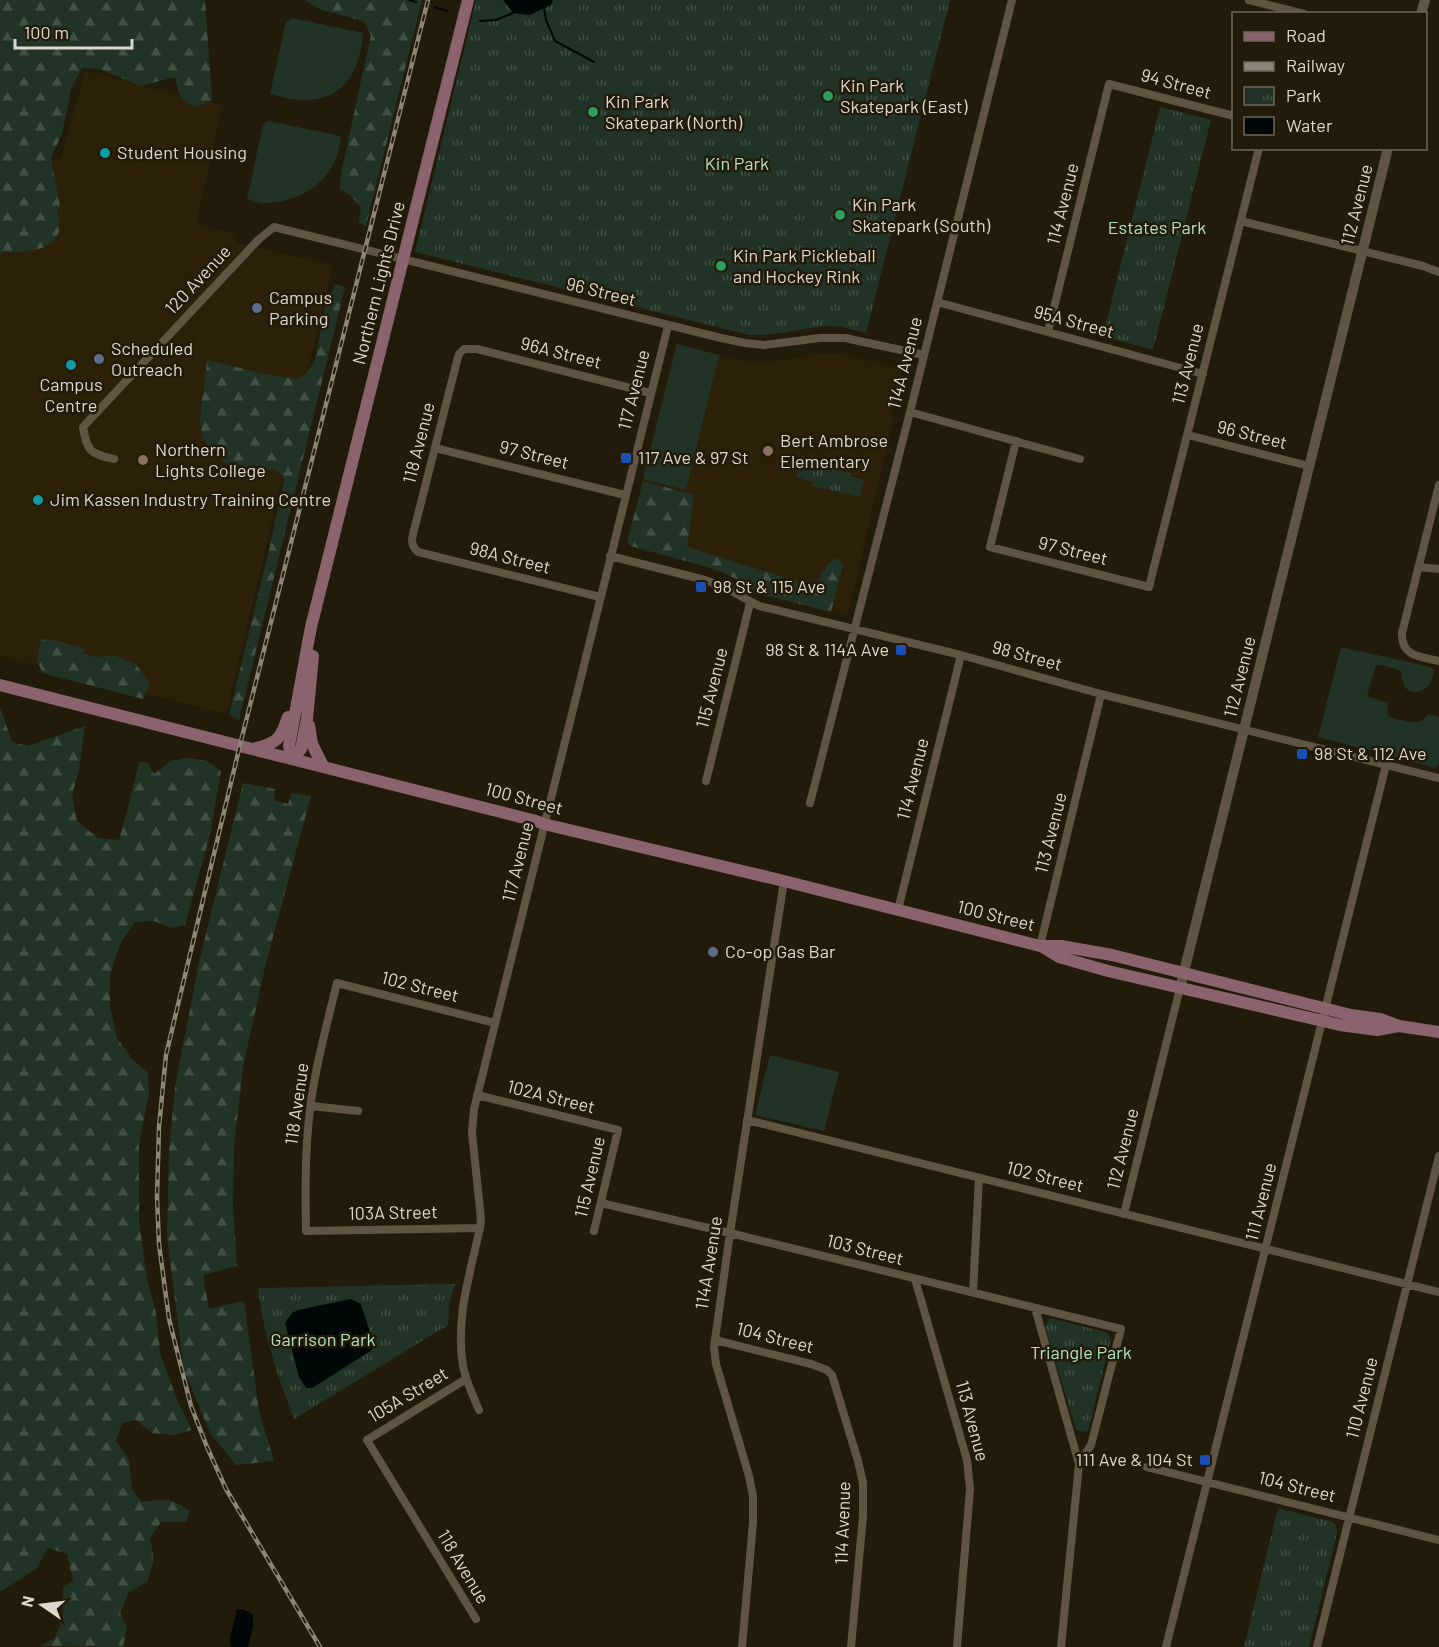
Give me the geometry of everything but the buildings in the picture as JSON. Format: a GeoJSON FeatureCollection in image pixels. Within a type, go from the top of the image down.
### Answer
{"type":"FeatureCollection","features":[{"type":"Feature","properties":{"kind":"main road","name":"Northern Lights Drive"},"geometry":{"type":"LineString","coordinates":[[292,759],[289,746],[311,627],[468,0]]}},
{"type":"Feature","properties":{"kind":"main road","name":"Northern Lights Drive"},"geometry":{"type":"LineString","coordinates":[[292,759],[301,749],[308,719],[313,659],[325,574]]}},
{"type":"Feature","properties":{"kind":"main road"},"geometry":{"type":"LineString","coordinates":[[252,748],[269,745],[279,739],[304,665]]}},
{"type":"Feature","properties":{"kind":"main road","name":"100 Street"},"geometry":{"type":"LineString","coordinates":[[0,685],[544,824],[1040,945],[1061,946],[1112,955],[1324,1015]]}},
{"type":"Feature","properties":{"kind":"main road"},"geometry":{"type":"LineString","coordinates":[[308,719],[312,744],[323,766]]}},
{"type":"Feature","properties":{"kind":"main road","name":"100 Street"},"geometry":{"type":"LineString","coordinates":[[1040,945],[1059,957],[1180,988],[1324,1015],[1351,1015],[1380,1019],[1399,1026],[1439,1032]]}},
{"type":"Feature","properties":{"kind":"street","name":"114A Avenue"},"geometry":{"type":"LineString","coordinates":[[810,803],[1012,0]]}},
{"type":"Feature","properties":{"kind":"street"},"geometry":{"type":"LineString","coordinates":[[1249,0],[1296,12]]}},
{"type":"Feature","properties":{"kind":"street","name":"94 Street"},"geometry":{"type":"LineString","coordinates":[[1109,84],[1232,116]]}},
{"type":"Feature","properties":{"kind":"street","name":"114 Avenue"},"geometry":{"type":"LineString","coordinates":[[1048,332],[1109,84]]}},
{"type":"Feature","properties":{"kind":"street","name":"113 Avenue"},"geometry":{"type":"LineString","coordinates":[[1149,587],[1259,150]]}},
{"type":"Feature","properties":{"kind":"street","name":"112 Avenue"},"geometry":{"type":"LineString","coordinates":[[1124,1214],[1387,150]]}},
{"type":"Feature","properties":{"kind":"street"},"geometry":{"type":"LineString","coordinates":[[1241,221],[1423,266],[1439,272]]}},
{"type":"Feature","properties":{"kind":"street","name":"96 Street"},"geometry":{"type":"LineString","coordinates":[[274,227],[668,326],[745,343],[772,344],[820,338],[845,338],[924,355]]}},
{"type":"Feature","properties":{"kind":"street","name":"120 Avenue"},"geometry":{"type":"LineString","coordinates":[[114,459],[94,453],[86,444],[83,427],[254,244],[274,227]]}},
{"type":"Feature","properties":{"kind":"street","name":"95A Street"},"geometry":{"type":"LineString","coordinates":[[937,302],[1203,374]]}},
{"type":"Feature","properties":{"kind":"street","name":"117 Avenue"},"geometry":{"type":"LineString","coordinates":[[479,1410],[466,1379],[461,1348],[462,1311],[480,1228],[472,1133],[477,1095],[668,326]]}},
{"type":"Feature","properties":{"kind":"street","name":"96A Street"},"geometry":{"type":"LineString","coordinates":[[464,349],[477,349],[650,393]]}},
{"type":"Feature","properties":{"kind":"street","name":"118 Avenue"},"geometry":{"type":"LineString","coordinates":[[414,548],[413,534],[457,361],[464,349]]}},
{"type":"Feature","properties":{"kind":"street"},"geometry":{"type":"LineString","coordinates":[[910,412],[1080,459]]}},
{"type":"Feature","properties":{"kind":"street","name":"96 Street"},"geometry":{"type":"LineString","coordinates":[[1188,435],[1309,466]]}},
{"type":"Feature","properties":{"kind":"street","name":"97 Street"},"geometry":{"type":"LineString","coordinates":[[1016,441],[990,547],[1149,587]]}},
{"type":"Feature","properties":{"kind":"street","name":"97 Street"},"geometry":{"type":"LineString","coordinates":[[435,447],[625,495]]}},
{"type":"Feature","properties":{"kind":"street"},"geometry":{"type":"LineString","coordinates":[[1439,485],[1402,633],[1405,648],[1416,656],[1439,661]]}},
{"type":"Feature","properties":{"kind":"street","name":"98A Street"},"geometry":{"type":"LineString","coordinates":[[414,548],[418,552],[600,597]]}},
{"type":"Feature","properties":{"kind":"street","name":"98 Street"},"geometry":{"type":"LineString","coordinates":[[610,556],[705,580],[750,603],[1439,778]]}},
{"type":"Feature","properties":{"kind":"street"},"geometry":{"type":"LineString","coordinates":[[1419,567],[1439,569]]}},
{"type":"Feature","properties":{"kind":"street","name":"115 Avenue"},"geometry":{"type":"LineString","coordinates":[[706,781],[750,603]]}},
{"type":"Feature","properties":{"kind":"street","name":"114 Avenue"},"geometry":{"type":"LineString","coordinates":[[897,910],[961,656]]}},
{"type":"Feature","properties":{"kind":"street","name":"113 Avenue"},"geometry":{"type":"LineString","coordinates":[[1040,945],[1101,694]]}},
{"type":"Feature","properties":{"kind":"street","name":"111 Avenue"},"geometry":{"type":"LineString","coordinates":[[1166,1647],[1386,765]]}},
{"type":"Feature","properties":{"kind":"street","name":"114A Avenue"},"geometry":{"type":"LineString","coordinates":[[742,1647],[753,1523],[753,1496],[716,1364],[715,1340],[784,881]]}},
{"type":"Feature","properties":{"kind":"street","name":"118 Avenue"},"geometry":{"type":"LineString","coordinates":[[306,1231],[306,1155],[310,1106],[337,983]]}},
{"type":"Feature","properties":{"kind":"street","name":"102 Street"},"geometry":{"type":"LineString","coordinates":[[337,983],[495,1023]]}},
{"type":"Feature","properties":{"kind":"street","name":"102A Street"},"geometry":{"type":"LineString","coordinates":[[477,1095],[618,1130]]}},
{"type":"Feature","properties":{"kind":"street"},"geometry":{"type":"LineString","coordinates":[[310,1106],[358,1111]]}},
{"type":"Feature","properties":{"kind":"street","name":"102 Street"},"geometry":{"type":"LineString","coordinates":[[747,1120],[1439,1292]]}},
{"type":"Feature","properties":{"kind":"street","name":"115 Avenue"},"geometry":{"type":"LineString","coordinates":[[594,1231],[618,1130]]}},
{"type":"Feature","properties":{"kind":"street","name":"110 Avenue"},"geometry":{"type":"LineString","coordinates":[[1317,1647],[1439,1156]]}},
{"type":"Feature","properties":{"kind":"street"},"geometry":{"type":"LineString","coordinates":[[973,1293],[979,1178]]}},
{"type":"Feature","properties":{"kind":"street","name":"103 Street"},"geometry":{"type":"LineString","coordinates":[[601,1203],[1120,1329],[1090,1445],[1079,1464]]}},
{"type":"Feature","properties":{"kind":"street","name":"103A Street"},"geometry":{"type":"LineString","coordinates":[[306,1231],[480,1228]]}},
{"type":"Feature","properties":{"kind":"street","name":"113 Avenue"},"geometry":{"type":"LineString","coordinates":[[915,1279],[964,1448],[969,1474],[957,1647]]}},
{"type":"Feature","properties":{"kind":"street"},"geometry":{"type":"LineString","coordinates":[[1035,1308],[1079,1464],[1061,1647]]}},
{"type":"Feature","properties":{"kind":"street","name":"104 Street"},"geometry":{"type":"LineString","coordinates":[[715,1340],[827,1370]]}},
{"type":"Feature","properties":{"kind":"street","name":"114 Avenue"},"geometry":{"type":"LineString","coordinates":[[827,1370],[836,1384],[863,1483],[863,1516],[851,1647]]}},
{"type":"Feature","properties":{"kind":"street","name":"105A Street"},"geometry":{"type":"LineString","coordinates":[[367,1440],[466,1379]]}},
{"type":"Feature","properties":{"kind":"street","name":"118 Avenue"},"geometry":{"type":"LineString","coordinates":[[367,1440],[476,1620]]}},
{"type":"Feature","properties":{"kind":"street","name":"104 Street"},"geometry":{"type":"LineString","coordinates":[[1147,1467],[1439,1540]]}},
{"type":"Feature","properties":{"kind":"shaded area","name":"Northern Lights College"},"geometry":{"type":"Polygon","coordinates":[[[85,71],[222,106],[196,225],[237,234],[236,243],[333,265],[226,714],[0,656],[0,172],[61,158],[85,71]]]}},
{"type":"Feature","properties":{"kind":"shaded area","name":"Bert Ambrose Elementary"},"geometry":{"type":"Polygon","coordinates":[[[676,343],[742,361],[775,361],[823,354],[840,354],[902,369],[891,412],[893,421],[848,614],[831,610],[835,593],[686,547],[694,495],[642,480],[676,343]]]}},
{"type":"Feature","properties":{"kind":"green space"},"geometry":{"type":"Polygon","coordinates":[[[0,0],[205,0],[212,100],[196,107],[186,102],[179,92],[175,77],[140,86],[100,69],[82,68],[71,89],[62,134],[51,158],[60,205],[57,213],[60,225],[58,235],[44,247],[23,252],[2,252],[0,258],[0,0]]]}},
{"type":"Feature","properties":{"kind":"green space"},"geometry":{"type":"Polygon","coordinates":[[[305,0],[422,0],[366,226],[359,223],[361,207],[340,188],[342,169],[371,35],[363,21],[319,9],[305,0]]]}},
{"type":"Feature","properties":{"kind":"green space","name":"Kin Park"},"geometry":{"type":"Polygon","coordinates":[[[476,0],[950,0],[866,333],[830,326],[749,335],[415,252],[476,0]]]}},
{"type":"Feature","properties":{"kind":"green space"},"geometry":{"type":"Polygon","coordinates":[[[292,18],[363,33],[360,53],[354,70],[346,83],[336,92],[323,98],[307,100],[270,94],[286,22],[292,18]]]}},
{"type":"Feature","properties":{"kind":"green space","name":"Estates Park"},"geometry":{"type":"Polygon","coordinates":[[[1160,107],[1211,120],[1153,350],[1103,336],[1160,107]]]}},
{"type":"Feature","properties":{"kind":"green space"},"geometry":{"type":"Polygon","coordinates":[[[268,121],[341,136],[336,159],[324,178],[307,192],[287,200],[265,203],[247,199],[263,125],[268,121]]]}},
{"type":"Feature","properties":{"kind":"green space"},"geometry":{"type":"Polygon","coordinates":[[[335,284],[345,287],[239,720],[229,715],[284,481],[283,475],[273,469],[252,473],[223,462],[219,450],[209,447],[202,437],[200,418],[207,360],[296,379],[305,375],[315,361],[325,308],[335,284]]]}},
{"type":"Feature","properties":{"kind":"green space"},"geometry":{"type":"Polygon","coordinates":[[[677,344],[719,355],[686,490],[643,479],[677,344]]]}},
{"type":"Feature","properties":{"kind":"green space"},"geometry":{"type":"Polygon","coordinates":[[[800,460],[850,473],[850,476],[864,480],[860,497],[812,486],[813,482],[796,477],[800,460]]]}},
{"type":"Feature","properties":{"kind":"green space"},"geometry":{"type":"Polygon","coordinates":[[[643,481],[694,495],[687,547],[816,587],[826,567],[837,558],[843,565],[831,612],[760,594],[715,569],[630,546],[628,538],[643,481]]]}},
{"type":"Feature","properties":{"kind":"green space"},"geometry":{"type":"Polygon","coordinates":[[[48,639],[82,647],[85,655],[97,657],[113,655],[136,664],[150,684],[143,699],[42,673],[37,659],[41,640],[48,639]]]}},
{"type":"Feature","properties":{"kind":"green space"},"geometry":{"type":"Polygon","coordinates":[[[1341,647],[1431,667],[1434,671],[1429,685],[1423,690],[1413,692],[1404,685],[1401,671],[1376,665],[1367,696],[1387,703],[1388,716],[1395,719],[1419,722],[1429,714],[1439,717],[1439,762],[1436,768],[1318,737],[1341,647]]]}},
{"type":"Feature","properties":{"kind":"green space"},"geometry":{"type":"Polygon","coordinates":[[[0,707],[12,742],[28,746],[85,726],[79,770],[72,795],[77,821],[98,838],[119,840],[139,762],[147,762],[154,774],[171,761],[189,758],[207,761],[221,771],[210,835],[185,925],[171,928],[154,921],[135,922],[121,942],[110,974],[110,1007],[117,1038],[133,1060],[148,1073],[149,1093],[139,1144],[139,1221],[147,1279],[156,1313],[160,1353],[178,1402],[192,1430],[174,1435],[152,1433],[136,1420],[122,1423],[116,1441],[129,1460],[132,1490],[142,1502],[168,1500],[190,1511],[186,1522],[161,1522],[150,1538],[154,1559],[147,1582],[129,1592],[120,1613],[127,1628],[123,1647],[40,1646],[54,1639],[63,1619],[63,1587],[73,1580],[67,1554],[48,1548],[36,1569],[0,1592],[0,707]]]}},
{"type":"Feature","properties":{"kind":"green space"},"geometry":{"type":"Polygon","coordinates":[[[243,783],[275,789],[274,800],[288,804],[292,793],[311,796],[265,967],[243,1067],[234,1146],[233,1206],[237,1266],[203,1275],[209,1309],[244,1301],[259,1411],[274,1461],[236,1465],[210,1433],[184,1370],[167,1237],[169,1151],[175,1087],[199,962],[243,783]]]}},
{"type":"Feature","properties":{"kind":"green space"},"geometry":{"type":"Polygon","coordinates":[[[770,1055],[839,1072],[824,1131],[755,1115],[770,1055]]]}},
{"type":"Feature","properties":{"kind":"green space","name":"Garrison Park"},"geometry":{"type":"Polygon","coordinates":[[[455,1284],[449,1305],[448,1325],[294,1419],[272,1355],[263,1322],[258,1288],[455,1284]]]}},
{"type":"Feature","properties":{"kind":"green space","name":"Triangle Park"},"geometry":{"type":"Polygon","coordinates":[[[1050,1318],[1106,1332],[1111,1338],[1088,1431],[1082,1432],[1076,1429],[1045,1328],[1050,1318]]]}},
{"type":"Feature","properties":{"kind":"green space"},"geometry":{"type":"Polygon","coordinates":[[[1278,1508],[1333,1522],[1337,1533],[1309,1647],[1244,1647],[1278,1508]]]}},
{"type":"Feature","properties":{"kind":"water"},"geometry":{"type":"Polygon","coordinates":[[[503,0],[553,0],[551,5],[530,15],[513,13],[503,0]]]}},
{"type":"Feature","properties":{"kind":"water"},"geometry":{"type":"Polygon","coordinates":[[[351,1299],[361,1304],[374,1345],[372,1350],[312,1388],[306,1388],[299,1377],[285,1323],[292,1313],[298,1310],[351,1299]]]}},
{"type":"Feature","properties":{"kind":"water"},"geometry":{"type":"Polygon","coordinates":[[[243,1609],[253,1614],[253,1627],[248,1647],[231,1647],[230,1638],[236,1610],[243,1609]]]}},
{"type":"Feature","properties":{"kind":"waterway"},"geometry":{"type":"LineString","coordinates":[[409,0],[416,2]]}},
{"type":"Feature","properties":{"kind":"waterway"},"geometry":{"type":"LineString","coordinates":[[434,7],[447,11]]}},
{"type":"Feature","properties":{"kind":"waterway"},"geometry":{"type":"LineString","coordinates":[[544,8],[546,20],[555,41],[594,62]]}},
{"type":"Feature","properties":{"kind":"waterway"},"geometry":{"type":"LineString","coordinates":[[480,21],[496,20],[513,13]]}},
{"type":"Feature","properties":{"kind":"railway"},"geometry":{"type":"LineString","coordinates":[[320,1647],[226,1489],[191,1406],[169,1319],[159,1244],[157,1197],[159,1127],[166,1055],[240,745],[428,0]]}},
{"type":"Feature","properties":{"kind":"place","name":"Kin Park Skatepark (East)"},"geometry":{"type":"Point","coordinates":[828,96]}},
{"type":"Feature","properties":{"kind":"place","name":"Kin Park Skatepark (North)"},"geometry":{"type":"Point","coordinates":[593,112]}},
{"type":"Feature","properties":{"kind":"place","name":"Student Housing"},"geometry":{"type":"Point","coordinates":[105,153]}},
{"type":"Feature","properties":{"kind":"place","name":"Kin Park Skatepark (South)"},"geometry":{"type":"Point","coordinates":[840,215]}},
{"type":"Feature","properties":{"kind":"place","name":"Kin Park Pickleball and Hockey Rink"},"geometry":{"type":"Point","coordinates":[721,266]}},
{"type":"Feature","properties":{"kind":"place","name":"Campus Parking"},"geometry":{"type":"Point","coordinates":[257,308]}},
{"type":"Feature","properties":{"kind":"place","name":"Scheduled Outreach"},"geometry":{"type":"Point","coordinates":[99,359]}},
{"type":"Feature","properties":{"kind":"place","name":"Campus Centre"},"geometry":{"type":"Point","coordinates":[71,365]}},
{"type":"Feature","properties":{"kind":"place","name":"Bert Ambrose Elementary"},"geometry":{"type":"Point","coordinates":[768,451]}},
{"type":"Feature","properties":{"kind":"place","name":"117 Ave & 97 St"},"geometry":{"type":"Point","coordinates":[626,458]}},
{"type":"Feature","properties":{"kind":"place","name":"Northern Lights College"},"geometry":{"type":"Point","coordinates":[143,460]}},
{"type":"Feature","properties":{"kind":"place","name":"Jim Kassen Industry Training Centre"},"geometry":{"type":"Point","coordinates":[38,500]}},
{"type":"Feature","properties":{"kind":"place","name":"98 St & 115 Ave"},"geometry":{"type":"Point","coordinates":[701,587]}},
{"type":"Feature","properties":{"kind":"place","name":"98 St & 114A Ave"},"geometry":{"type":"Point","coordinates":[901,650]}},
{"type":"Feature","properties":{"kind":"place","name":"98 St & 112 Ave"},"geometry":{"type":"Point","coordinates":[1302,754]}},
{"type":"Feature","properties":{"kind":"place","name":"Co-op Gas Bar"},"geometry":{"type":"Point","coordinates":[713,952]}},
{"type":"Feature","properties":{"kind":"place","name":"111 Ave & 104 St"},"geometry":{"type":"Point","coordinates":[1205,1460]}}]}
